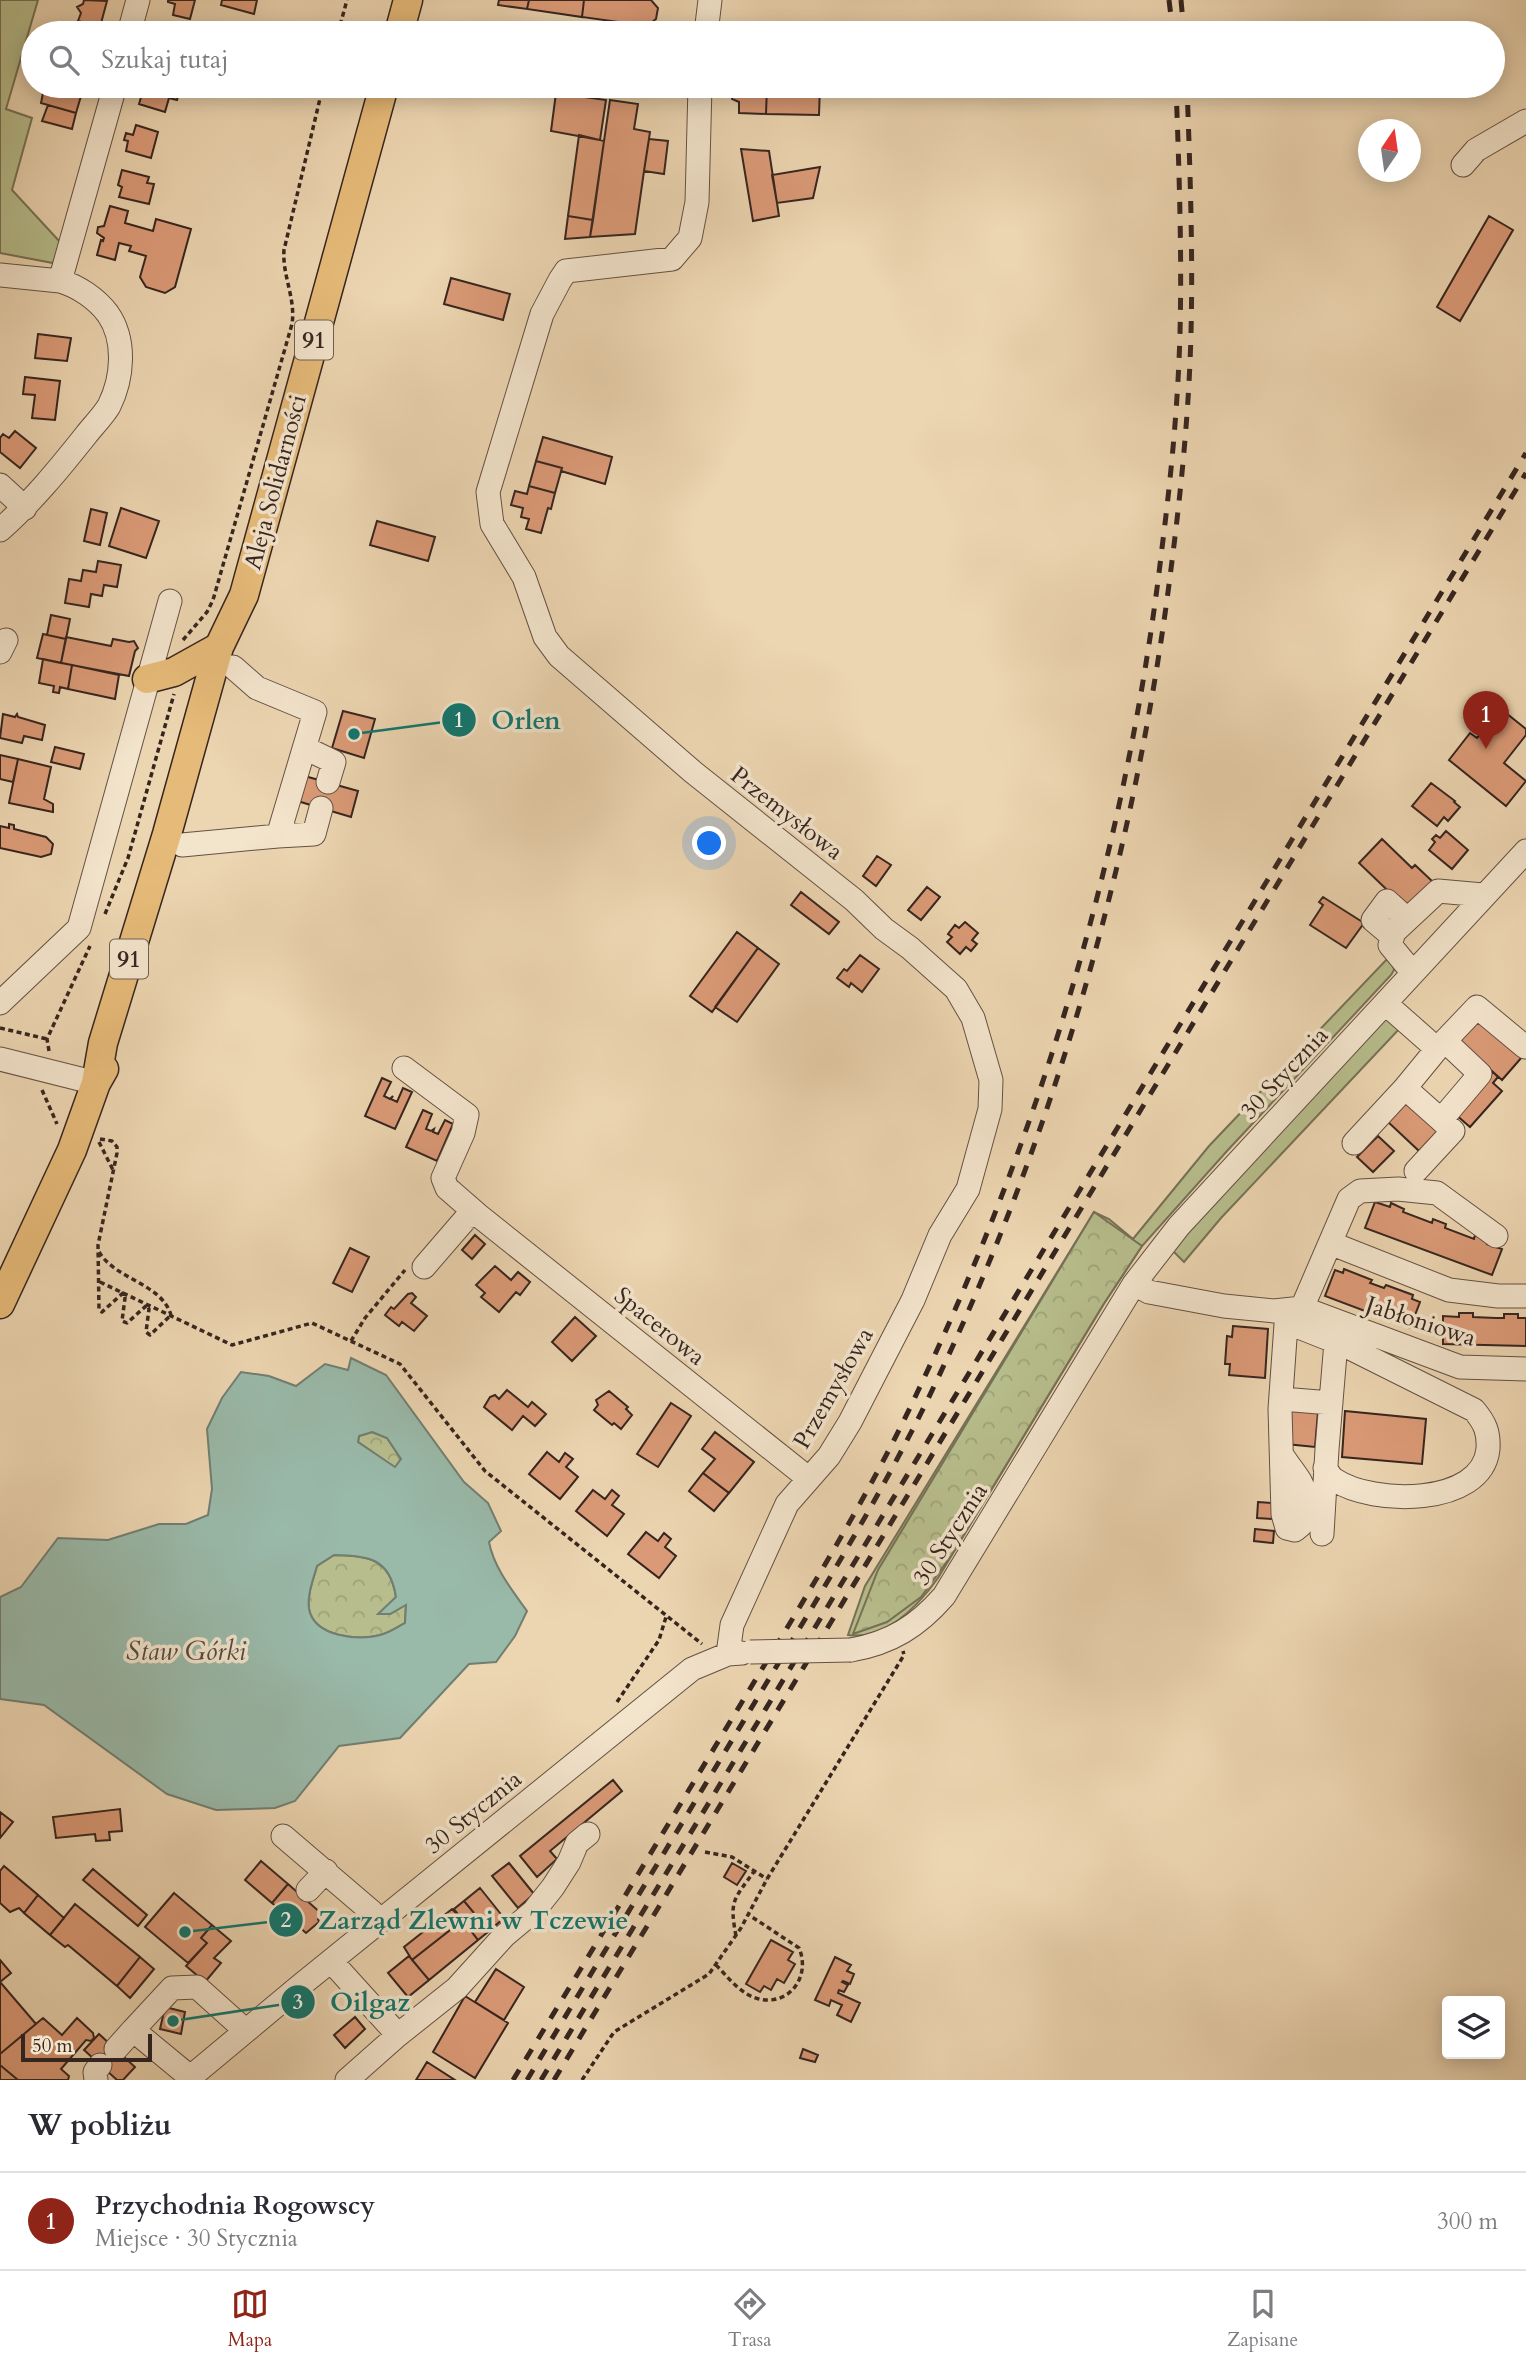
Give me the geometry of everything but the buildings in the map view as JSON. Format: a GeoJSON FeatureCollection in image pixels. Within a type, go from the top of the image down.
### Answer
{"type":"FeatureCollection","features":[{"type":"Feature","properties":{"kind":"main road"},"geometry":{"type":"LineString","coordinates":[[402,21],[408,0]]}},
{"type":"Feature","properties":{"kind":"main road","name":"Aleja Solidarności"},"geometry":{"type":"LineString","coordinates":[[0,1304],[72,1150],[96,1083],[103,1043],[244,595],[381,98]]}},
{"type":"Feature","properties":{"kind":"main road"},"geometry":{"type":"LineString","coordinates":[[147,680],[226,657]]}},
{"type":"Feature","properties":{"kind":"main road","name":"Aleja Solidarności"},"geometry":{"type":"LineString","coordinates":[[96,1083],[117,1046],[138,989],[182,845],[226,657]]}},
{"type":"Feature","properties":{"kind":"street"},"geometry":{"type":"LineString","coordinates":[[133,21],[138,0]]}},
{"type":"Feature","properties":{"kind":"street"},"geometry":{"type":"LineString","coordinates":[[707,21],[710,0]]}},
{"type":"Feature","properties":{"kind":"street"},"geometry":{"type":"LineString","coordinates":[[60,281],[112,98]]}},
{"type":"Feature","properties":{"kind":"street","name":"Przemysłowa"},"geometry":{"type":"LineString","coordinates":[[701,98],[697,202],[690,238],[672,259],[566,271],[542,314],[488,492],[492,524],[524,577],[545,637],[559,656],[693,772],[854,900],[884,929],[956,989],[973,1018],[991,1080],[990,1109],[968,1189],[940,1236],[913,1300],[850,1422],[829,1456],[787,1504],[732,1625],[739,1653]]}},
{"type":"Feature","properties":{"kind":"street"},"geometry":{"type":"LineString","coordinates":[[1463,165],[1476,150],[1526,121]]}},
{"type":"Feature","properties":{"kind":"street"},"geometry":{"type":"LineString","coordinates":[[0,275],[60,281],[100,304],[109,316],[118,338],[121,371],[108,407],[24,508],[0,530]]}},
{"type":"Feature","properties":{"kind":"street"},"geometry":{"type":"LineString","coordinates":[[0,485],[24,508]]}},
{"type":"Feature","properties":{"kind":"street"},"geometry":{"type":"LineString","coordinates":[[0,1003],[79,928],[170,601]]}},
{"type":"Feature","properties":{"kind":"street"},"geometry":{"type":"LineString","coordinates":[[226,657],[257,688],[314,712],[278,836]]}},
{"type":"Feature","properties":{"kind":"street"},"geometry":{"type":"LineString","coordinates":[[304,748],[334,762],[328,782]]}},
{"type":"Feature","properties":{"kind":"street"},"geometry":{"type":"LineString","coordinates":[[182,845],[314,834],[321,808]]}},
{"type":"Feature","properties":{"kind":"street","name":"30 Stycznia"},"geometry":{"type":"LineString","coordinates":[[189,2079],[245,2030],[692,1669],[739,1653],[851,1650],[896,1637],[924,1618],[944,1596],[1134,1284],[1201,1200],[1526,851]]}},
{"type":"Feature","properties":{"kind":"street"},"geometry":{"type":"LineString","coordinates":[[1413,973],[1390,945],[1392,936],[1407,919],[1438,891],[1483,895]]}},
{"type":"Feature","properties":{"kind":"street"},"geometry":{"type":"LineString","coordinates":[[1386,1003],[1480,1074],[1441,1120]]}},
{"type":"Feature","properties":{"kind":"street"},"geometry":{"type":"LineString","coordinates":[[1354,1143],[1477,1007],[1525,1047]]}},
{"type":"Feature","properties":{"kind":"street"},"geometry":{"type":"LineString","coordinates":[[0,1059],[96,1083]]}},
{"type":"Feature","properties":{"kind":"street","name":"Spacerowa"},"geometry":{"type":"LineString","coordinates":[[404,1068],[467,1115],[463,1133],[443,1178],[447,1188],[808,1478]]}},
{"type":"Feature","properties":{"kind":"street"},"geometry":{"type":"LineString","coordinates":[[1405,1088],[1453,1131],[1416,1171]]}},
{"type":"Feature","properties":{"kind":"street"},"geometry":{"type":"LineString","coordinates":[[1282,1455],[1280,1409],[1292,1313],[1330,1243],[1349,1199],[1360,1191],[1398,1189],[1437,1193],[1496,1236]]}},
{"type":"Feature","properties":{"kind":"street"},"geometry":{"type":"LineString","coordinates":[[416,1267],[468,1216],[478,1214]]}},
{"type":"Feature","properties":{"kind":"street","name":"Jabłoniowa"},"geometry":{"type":"LineString","coordinates":[[1330,1243],[1448,1290],[1498,1296],[1526,1296]]}},
{"type":"Feature","properties":{"kind":"street","name":"Jabłoniowa"},"geometry":{"type":"LineString","coordinates":[[1134,1284],[1149,1292],[1224,1306],[1292,1313],[1460,1367],[1526,1369]]}},
{"type":"Feature","properties":{"kind":"street"},"geometry":{"type":"LineString","coordinates":[[1292,1313],[1336,1342],[1474,1410],[1483,1420],[1489,1435],[1486,1461],[1474,1476],[1458,1487],[1425,1496],[1386,1496],[1355,1488],[1334,1480],[1325,1468]]}},
{"type":"Feature","properties":{"kind":"street"},"geometry":{"type":"LineString","coordinates":[[1322,1534],[1336,1342]]}},
{"type":"Feature","properties":{"kind":"street"},"geometry":{"type":"LineString","coordinates":[[1294,1400],[1331,1403]]}},
{"type":"Feature","properties":{"kind":"street"},"geometry":{"type":"LineString","coordinates":[[347,2080],[398,2035],[457,1989],[504,1936],[534,1911],[554,1888],[576,1843],[588,1834]]}},
{"type":"Feature","properties":{"kind":"street"},"geometry":{"type":"LineString","coordinates":[[283,1836],[372,1912]]}},
{"type":"Feature","properties":{"kind":"street"},"geometry":{"type":"LineString","coordinates":[[308,1890],[326,1871]]}},
{"type":"Feature","properties":{"kind":"street"},"geometry":{"type":"LineString","coordinates":[[331,1961],[398,2035]]}},
{"type":"Feature","properties":{"kind":"street"},"geometry":{"type":"LineString","coordinates":[[104,2065],[172,1988],[197,1987],[245,2030]]}},
{"type":"Feature","properties":{"kind":"street"},"geometry":{"type":"LineString","coordinates":[[133,2030],[189,2079]]}},
{"type":"Feature","properties":{"kind":"path"},"geometry":{"type":"LineString","coordinates":[[341,21],[347,0]]}},
{"type":"Feature","properties":{"kind":"path"},"geometry":{"type":"LineString","coordinates":[[101,923],[128,858],[178,682],[171,665],[172,654],[208,612],[216,592],[292,324],[293,312],[284,274],[284,250],[320,98]]}},
{"type":"Feature","properties":{"kind":"path"},"geometry":{"type":"LineString","coordinates":[[61,1127],[55,1122],[42,1089],[49,1054],[47,1039],[96,935]]}},
{"type":"Feature","properties":{"kind":"path"},"geometry":{"type":"LineString","coordinates":[[0,1028],[47,1039]]}},
{"type":"Feature","properties":{"kind":"path"},"geometry":{"type":"LineString","coordinates":[[114,1172],[98,1140],[103,1138],[112,1141],[117,1147],[114,1172],[98,1251],[99,1310],[102,1312],[123,1293]]}},
{"type":"Feature","properties":{"kind":"path"},"geometry":{"type":"LineString","coordinates":[[98,1251],[117,1271],[158,1296],[169,1309],[171,1316]]}},
{"type":"Feature","properties":{"kind":"path"},"geometry":{"type":"LineString","coordinates":[[351,1340],[365,1318],[416,1267]]}},
{"type":"Feature","properties":{"kind":"path"},"geometry":{"type":"LineString","coordinates":[[100,1282],[232,1345],[312,1323],[400,1364],[485,1471],[699,1642]]}},
{"type":"Feature","properties":{"kind":"path"},"geometry":{"type":"LineString","coordinates":[[123,1293],[125,1298],[122,1321],[127,1323],[147,1305]]}},
{"type":"Feature","properties":{"kind":"path"},"geometry":{"type":"LineString","coordinates":[[147,1305],[149,1309],[146,1332],[150,1335],[171,1316]]}},
{"type":"Feature","properties":{"kind":"path"},"geometry":{"type":"LineString","coordinates":[[616,1704],[659,1640],[666,1617]]}},
{"type":"Feature","properties":{"kind":"path"},"geometry":{"type":"LineString","coordinates":[[582,2080],[614,2032],[709,1974],[736,1936],[767,1879],[904,1655],[896,1637]]}},
{"type":"Feature","properties":{"kind":"path"},"geometry":{"type":"LineString","coordinates":[[705,1852],[732,1857],[767,1879]]}},
{"type":"Feature","properties":{"kind":"path"},"geometry":{"type":"LineString","coordinates":[[736,1936],[731,1909],[755,1870]]}},
{"type":"Feature","properties":{"kind":"path"},"geometry":{"type":"LineString","coordinates":[[716,1964],[737,1986],[758,1999],[785,1997],[794,1990],[803,1968],[803,1957],[799,1948],[749,1915]]}},
{"type":"Feature","properties":{"kind":"green space"},"geometry":{"type":"Polygon","coordinates":[[[0,0],[38,0],[32,21],[21,21],[21,58],[6,109],[32,118],[12,190],[61,243],[53,263],[0,253],[0,0]]]}},
{"type":"Feature","properties":{"kind":"green space"},"geometry":{"type":"Polygon","coordinates":[[[1387,959],[1393,964],[1391,975],[1142,1246],[930,1589],[911,1610],[888,1627],[862,1635],[848,1635],[865,1586],[1094,1212],[1109,1219],[1133,1239],[1209,1146],[1387,959]]]}},
{"type":"Feature","properties":{"kind":"green space"},"geometry":{"type":"Polygon","coordinates":[[[1386,1017],[1402,1026],[1221,1218],[1184,1262],[1172,1250],[1386,1017]]]}},
{"type":"Feature","properties":{"kind":"green space"},"geometry":{"type":"Polygon","coordinates":[[[1094,1212],[1142,1246],[1103,1305],[951,1556],[921,1597],[887,1622],[853,1634],[878,1570],[1094,1212]]]}},
{"type":"Feature","properties":{"kind":"green space"},"geometry":{"type":"Polygon","coordinates":[[[372,1432],[387,1438],[401,1459],[395,1468],[358,1442],[359,1436],[372,1432]]]}},
{"type":"Feature","properties":{"kind":"green space"},"geometry":{"type":"Polygon","coordinates":[[[334,1555],[367,1558],[383,1567],[389,1574],[396,1597],[379,1614],[390,1614],[406,1604],[405,1623],[371,1637],[338,1635],[319,1626],[309,1609],[310,1593],[317,1566],[334,1555]]]}},
{"type":"Feature","properties":{"kind":"water","name":"Staw Górki"},"geometry":{"type":"Polygon","coordinates":[[[351,1358],[386,1375],[464,1482],[488,1503],[501,1531],[489,1542],[491,1552],[504,1578],[527,1611],[515,1636],[496,1662],[469,1664],[400,1738],[339,1746],[295,1801],[275,1808],[216,1810],[167,1794],[44,1705],[0,1699],[0,1597],[21,1587],[58,1538],[108,1540],[159,1524],[186,1524],[208,1515],[212,1489],[207,1429],[222,1398],[241,1372],[269,1376],[296,1386],[325,1364],[348,1370],[351,1358]],[[372,1432],[359,1436],[358,1442],[395,1467],[401,1459],[387,1438],[372,1432]],[[334,1555],[317,1566],[310,1593],[309,1609],[319,1626],[338,1635],[371,1637],[405,1623],[406,1605],[390,1614],[378,1614],[396,1597],[389,1574],[383,1567],[367,1558],[334,1555]]]}},
{"type":"Feature","properties":{"kind":"railway"},"geometry":{"type":"LineString","coordinates":[[1169,0],[1172,21]]}},
{"type":"Feature","properties":{"kind":"railway"},"geometry":{"type":"LineString","coordinates":[[1181,0],[1183,21]]}},
{"type":"Feature","properties":{"kind":"railway"},"geometry":{"type":"LineString","coordinates":[[513,2080],[811,1588],[898,1433],[963,1292],[1004,1190],[1041,1086],[1103,874],[1147,657],[1162,548],[1174,441],[1180,333],[1176,98]]}},
{"type":"Feature","properties":{"kind":"railway"},"geometry":{"type":"LineString","coordinates":[[527,2080],[822,1591],[906,1441],[972,1304],[1013,1203],[1050,1100],[1083,996],[1111,890],[1135,784],[1171,569],[1184,451],[1191,333],[1187,98]]}},
{"type":"Feature","properties":{"kind":"railway"},"geometry":{"type":"LineString","coordinates":[[541,2080],[1526,453]]}},
{"type":"Feature","properties":{"kind":"railway"},"geometry":{"type":"LineString","coordinates":[[554,2080],[1526,473]]}},
{"type":"Feature","properties":{"kind":"place","name":"Orlen"},"geometry":{"type":"Point","coordinates":[354,734]}},
{"type":"Feature","properties":{"kind":"place","name":"Przychodnia Rogowscy"},"geometry":{"type":"Point","coordinates":[1486,749]}},
{"type":"Feature","properties":{"kind":"place","name":"Zarząd Zlewni w Tczewie"},"geometry":{"type":"Point","coordinates":[185,1932]}},
{"type":"Feature","properties":{"kind":"place","name":"Oilgaz"},"geometry":{"type":"Point","coordinates":[173,2021]}}]}
